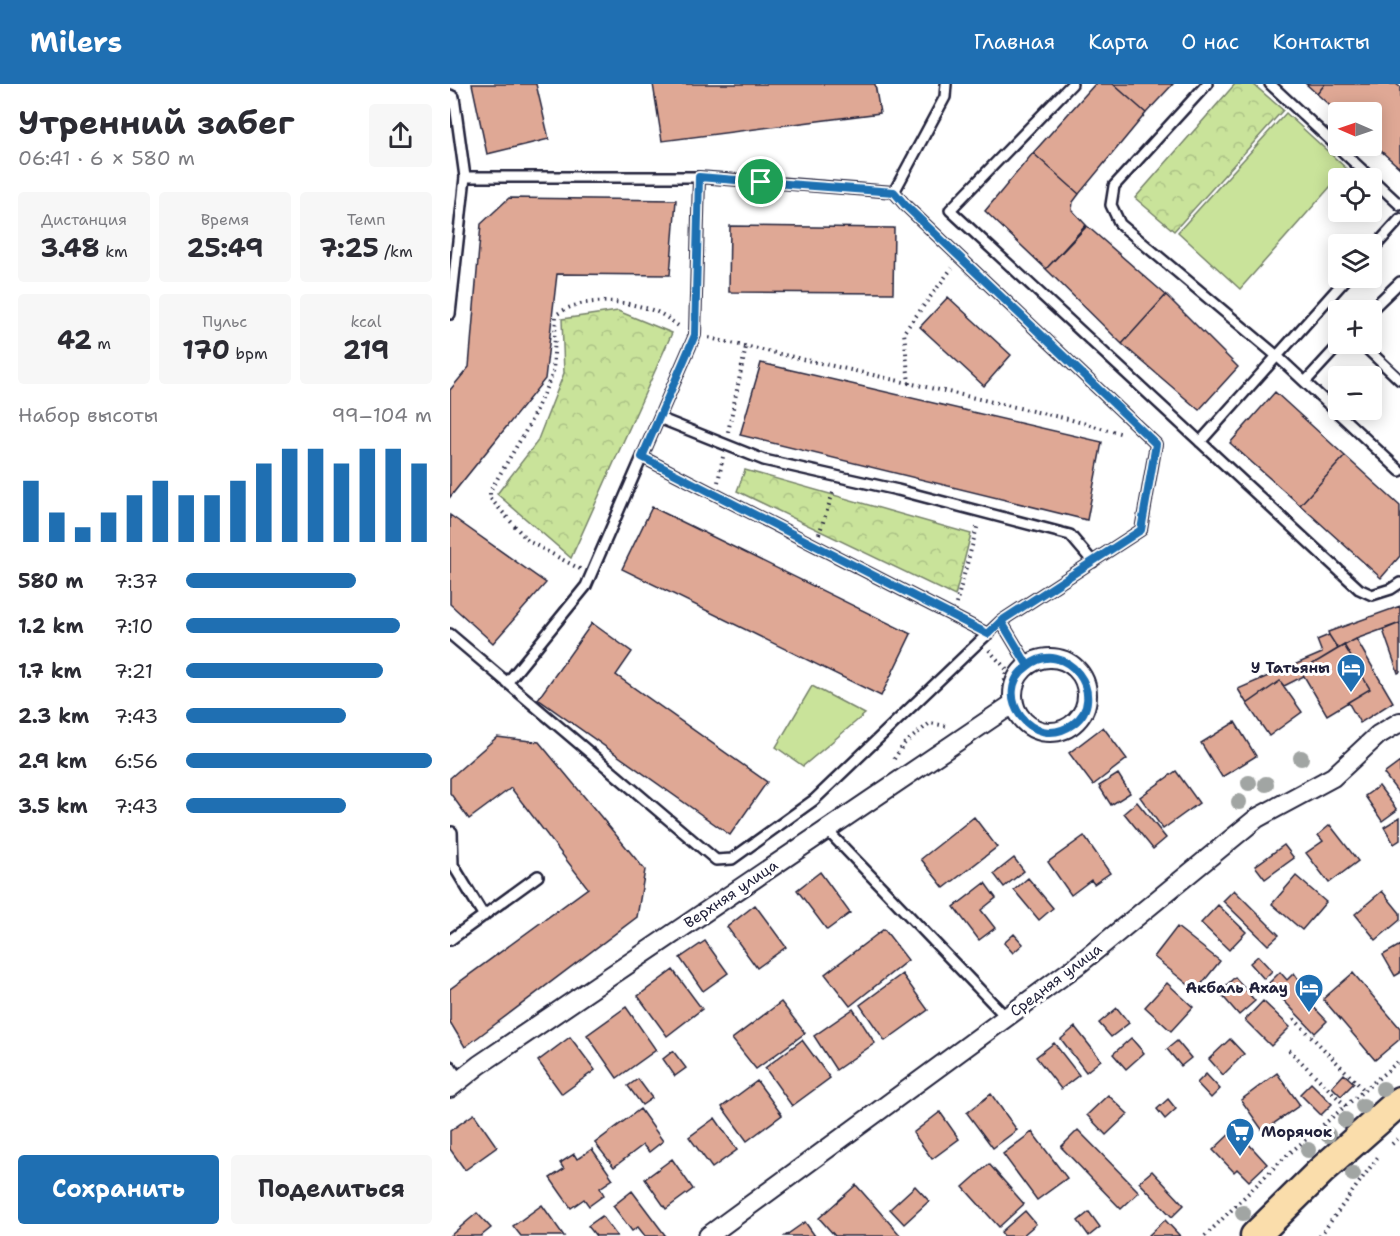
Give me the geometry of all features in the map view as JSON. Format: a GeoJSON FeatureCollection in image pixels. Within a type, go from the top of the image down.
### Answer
{"type":"FeatureCollection","features":[{"type":"Feature","properties":{"kind":"main road"},"geometry":{"type":"LineString","coordinates":[[1255,1236],[1321,1171],[1400,1101]]}},
{"type":"Feature","properties":{"kind":"street"},"geometry":{"type":"LineString","coordinates":[[1044,658],[1055,658],[1076,668],[1087,689],[1087,700],[1083,713],[1075,723],[1064,730],[1038,730],[1027,724],[1014,703],[1017,678],[1028,666],[1044,658]]}},
{"type":"Feature","properties":{"kind":"street","name":"Верхняя улица"},"geometry":{"type":"LineString","coordinates":[[453,1079],[1014,703]]}},
{"type":"Feature","properties":{"kind":"street","name":"Средняя улица"},"geometry":{"type":"LineString","coordinates":[[708,1236],[1079,964],[1257,818],[1333,777],[1378,735],[1400,722]]}},
{"type":"Feature","properties":{"kind":"lane"},"geometry":{"type":"LineString","coordinates":[[894,192],[945,97],[946,84]]}},
{"type":"Feature","properties":{"kind":"lane"},"geometry":{"type":"LineString","coordinates":[[1072,84],[950,210],[1359,589],[1372,595],[1391,589],[1400,583]]}},
{"type":"Feature","properties":{"kind":"lane"},"geometry":{"type":"LineString","coordinates":[[1207,84],[1114,186],[1111,206],[1120,224],[1277,356],[1400,471]]}},
{"type":"Feature","properties":{"kind":"lane"},"geometry":{"type":"LineString","coordinates":[[1270,84],[1400,205]]}},
{"type":"Feature","properties":{"kind":"lane"},"geometry":{"type":"LineString","coordinates":[[450,95],[454,98],[465,177],[450,314]]}},
{"type":"Feature","properties":{"kind":"lane"},"geometry":{"type":"LineString","coordinates":[[450,634],[716,860],[732,859],[814,800],[1001,621],[1141,530],[1156,444],[960,258],[894,192],[699,177],[465,177]]}},
{"type":"Feature","properties":{"kind":"lane"},"geometry":{"type":"LineString","coordinates":[[507,683],[586,586],[695,335],[699,177]]}},
{"type":"Feature","properties":{"kind":"lane"},"geometry":{"type":"LineString","coordinates":[[1382,239],[1400,219]]}},
{"type":"Feature","properties":{"kind":"lane"},"geometry":{"type":"LineString","coordinates":[[1381,300],[1400,282]]}},
{"type":"Feature","properties":{"kind":"lane"},"geometry":{"type":"LineString","coordinates":[[1200,442],[1338,288]]}},
{"type":"Feature","properties":{"kind":"lane"},"geometry":{"type":"LineString","coordinates":[[1305,382],[1331,354]]}},
{"type":"Feature","properties":{"kind":"lane"},"geometry":{"type":"LineString","coordinates":[[1373,354],[1400,380]]}},
{"type":"Feature","properties":{"kind":"lane"},"geometry":{"type":"LineString","coordinates":[[659,418],[764,460],[1070,535],[1093,562]]}},
{"type":"Feature","properties":{"kind":"lane"},"geometry":{"type":"LineString","coordinates":[[642,457],[988,634]]}},
{"type":"Feature","properties":{"kind":"lane"},"geometry":{"type":"LineString","coordinates":[[1001,621],[1028,666]]}},
{"type":"Feature","properties":{"kind":"lane"},"geometry":{"type":"LineString","coordinates":[[826,829],[1006,1017]]}},
{"type":"Feature","properties":{"kind":"lane"},"geometry":{"type":"LineString","coordinates":[[452,832],[452,865],[484,916]]}},
{"type":"Feature","properties":{"kind":"lane"},"geometry":{"type":"LineString","coordinates":[[450,940],[538,876]]}},
{"type":"Feature","properties":{"kind":"path"},"geometry":{"type":"LineString","coordinates":[[909,384],[904,332],[960,258]]}},
{"type":"Feature","properties":{"kind":"path"},"geometry":{"type":"LineString","coordinates":[[591,575],[528,541],[490,498],[490,491],[528,427],[553,373],[556,315],[566,307],[606,301],[653,310],[695,335],[1068,419],[1156,444]]}},
{"type":"Feature","properties":{"kind":"path"},"geometry":{"type":"LineString","coordinates":[[715,495],[746,347]]}},
{"type":"Feature","properties":{"kind":"path"},"geometry":{"type":"LineString","coordinates":[[815,546],[838,477]]}},
{"type":"Feature","properties":{"kind":"path"},"geometry":{"type":"LineString","coordinates":[[953,616],[981,512]]}},
{"type":"Feature","properties":{"kind":"path"},"geometry":{"type":"LineString","coordinates":[[1294,1019],[1364,1090]]}},
{"type":"Feature","properties":{"kind":"path"},"geometry":{"type":"LineString","coordinates":[[1289,1050],[1346,1106]]}},
{"type":"Feature","properties":{"kind":"path"},"geometry":{"type":"LineString","coordinates":[[1205,1236],[1285,1157],[1400,1060]]}},
{"type":"Feature","properties":{"kind":"path"},"geometry":{"type":"LineString","coordinates":[[1320,1236],[1377,1156],[1400,1137]]}},
{"type":"Feature","properties":{"kind":"green space"},"geometry":{"type":"Polygon","coordinates":[[[1235,84],[1253,84],[1283,110],[1174,231],[1135,198],[1235,84]]]}},
{"type":"Feature","properties":{"kind":"green space"},"geometry":{"type":"Polygon","coordinates":[[[1286,113],[1328,152],[1328,156],[1333,156],[1346,168],[1328,168],[1328,189],[1240,289],[1178,232],[1286,113]]]}},
{"type":"Feature","properties":{"kind":"green space"},"geometry":{"type":"Polygon","coordinates":[[[618,311],[672,333],[571,558],[497,494],[537,442],[564,373],[562,319],[618,311]]]}},
{"type":"Feature","properties":{"kind":"green space"},"geometry":{"type":"Polygon","coordinates":[[[745,470],[971,534],[955,596],[737,491],[745,470]]]}},
{"type":"Feature","properties":{"kind":"green space"},"geometry":{"type":"Polygon","coordinates":[[[812,686],[865,714],[803,766],[776,747],[812,686]]]}},
{"type":"Feature","properties":{"kind":"building"},"geometry":{"type":"Polygon","coordinates":[[[472,84],[536,84],[549,139],[487,154],[472,84]]]}},
{"type":"Feature","properties":{"kind":"building"},"geometry":{"type":"Polygon","coordinates":[[[653,84],[875,84],[880,113],[662,141],[653,84]]]}},
{"type":"Feature","properties":{"kind":"building"},"geometry":{"type":"Polygon","coordinates":[[[1095,84],[1113,84],[1146,113],[1079,194],[1033,153],[1095,84]]]}},
{"type":"Feature","properties":{"kind":"building"},"geometry":{"type":"Polygon","coordinates":[[[1113,84],[1173,84],[1146,113],[1113,84]]]}},
{"type":"Feature","properties":{"kind":"building"},"geometry":{"type":"Polygon","coordinates":[[[1306,84],[1325,84],[1317,94],[1306,84]]]}},
{"type":"Feature","properties":{"kind":"building"},"geometry":{"type":"Polygon","coordinates":[[[1325,84],[1396,84],[1400,87],[1400,168],[1382,152],[1382,102],[1328,102],[1328,104],[1317,94],[1325,84]]]}},
{"type":"Feature","properties":{"kind":"building"},"geometry":{"type":"Polygon","coordinates":[[[1033,153],[1079,194],[1073,202],[1072,210],[1086,225],[1046,269],[985,211],[1033,153]]]}},
{"type":"Feature","properties":{"kind":"building"},"geometry":{"type":"Polygon","coordinates":[[[509,198],[676,200],[670,275],[557,274],[545,379],[450,497],[450,390],[469,367],[481,224],[509,198]]]}},
{"type":"Feature","properties":{"kind":"building"},"geometry":{"type":"Polygon","coordinates":[[[730,226],[894,228],[893,293],[729,292],[730,226]]]}},
{"type":"Feature","properties":{"kind":"building"},"geometry":{"type":"Polygon","coordinates":[[[1087,226],[1166,295],[1122,344],[1046,269],[1087,226]]]}},
{"type":"Feature","properties":{"kind":"building"},"geometry":{"type":"Polygon","coordinates":[[[1166,295],[1238,367],[1199,410],[1122,344],[1166,295]]]}},
{"type":"Feature","properties":{"kind":"building"},"geometry":{"type":"Polygon","coordinates":[[[948,297],[1011,355],[984,386],[920,327],[948,297]]]}},
{"type":"Feature","properties":{"kind":"building"},"geometry":{"type":"Polygon","coordinates":[[[761,363],[1102,442],[1087,520],[740,435],[761,363]]]}},
{"type":"Feature","properties":{"kind":"building"},"geometry":{"type":"Polygon","coordinates":[[[1275,392],[1345,456],[1300,505],[1230,443],[1275,392]]]}},
{"type":"Feature","properties":{"kind":"building"},"geometry":{"type":"Polygon","coordinates":[[[1345,456],[1400,506],[1400,556],[1381,578],[1300,505],[1345,456]]]}},
{"type":"Feature","properties":{"kind":"building"},"geometry":{"type":"Polygon","coordinates":[[[652,507],[911,634],[881,696],[622,569],[652,507]]]}},
{"type":"Feature","properties":{"kind":"building"},"geometry":{"type":"Polygon","coordinates":[[[450,515],[546,583],[493,643],[450,604],[450,515]]]}},
{"type":"Feature","properties":{"kind":"building"},"geometry":{"type":"Polygon","coordinates":[[[1400,606],[1400,623],[1356,639],[1338,649],[1329,635],[1328,632],[1400,606]]]}},
{"type":"Feature","properties":{"kind":"building"},"geometry":{"type":"Polygon","coordinates":[[[592,623],[632,652],[616,675],[767,782],[730,835],[538,699],[592,623]]]}},
{"type":"Feature","properties":{"kind":"building"},"geometry":{"type":"Polygon","coordinates":[[[1400,623],[1400,672],[1398,673],[1383,630],[1400,623]]]}},
{"type":"Feature","properties":{"kind":"building"},"geometry":{"type":"Polygon","coordinates":[[[1329,635],[1338,649],[1301,671],[1304,676],[1284,686],[1280,681],[1247,704],[1238,689],[1322,653],[1317,640],[1329,635]]]}},
{"type":"Feature","properties":{"kind":"building"},"geometry":{"type":"Polygon","coordinates":[[[1356,639],[1393,702],[1360,723],[1348,702],[1370,689],[1344,645],[1356,639]]]}},
{"type":"Feature","properties":{"kind":"building"},"geometry":{"type":"Polygon","coordinates":[[[1344,645],[1370,689],[1327,715],[1301,671],[1344,645]]]}},
{"type":"Feature","properties":{"kind":"building"},"geometry":{"type":"Polygon","coordinates":[[[1280,681],[1302,712],[1269,736],[1247,704],[1280,681]]]}},
{"type":"Feature","properties":{"kind":"building"},"geometry":{"type":"Polygon","coordinates":[[[1235,722],[1256,756],[1222,777],[1201,743],[1235,722]]]}},
{"type":"Feature","properties":{"kind":"building"},"geometry":{"type":"Polygon","coordinates":[[[1103,727],[1127,759],[1093,785],[1069,753],[1103,727]]]}},
{"type":"Feature","properties":{"kind":"building"},"geometry":{"type":"Polygon","coordinates":[[[497,737],[539,742],[645,870],[637,917],[465,1047],[450,1022],[450,989],[588,888],[511,788],[469,819],[450,793],[450,778],[497,737]]]}},
{"type":"Feature","properties":{"kind":"building"},"geometry":{"type":"Polygon","coordinates":[[[1400,762],[1400,795],[1384,774],[1400,762]]]}},
{"type":"Feature","properties":{"kind":"building"},"geometry":{"type":"Polygon","coordinates":[[[1176,771],[1199,803],[1163,829],[1140,797],[1176,771]]]}},
{"type":"Feature","properties":{"kind":"building"},"geometry":{"type":"Polygon","coordinates":[[[1118,774],[1130,793],[1111,805],[1099,786],[1118,774]]]}},
{"type":"Feature","properties":{"kind":"building"},"geometry":{"type":"Polygon","coordinates":[[[1379,786],[1397,810],[1382,821],[1365,796],[1379,786]]]}},
{"type":"Feature","properties":{"kind":"building"},"geometry":{"type":"Polygon","coordinates":[[[1137,802],[1166,838],[1153,849],[1124,813],[1137,802]]]}},
{"type":"Feature","properties":{"kind":"building"},"geometry":{"type":"Polygon","coordinates":[[[974,817],[997,847],[944,888],[921,859],[974,817]]]}},
{"type":"Feature","properties":{"kind":"building"},"geometry":{"type":"Polygon","coordinates":[[[1400,817],[1400,840],[1394,844],[1384,827],[1400,817]]]}},
{"type":"Feature","properties":{"kind":"building"},"geometry":{"type":"Polygon","coordinates":[[[1330,825],[1358,861],[1329,883],[1306,853],[1323,841],[1318,835],[1330,825]]]}},
{"type":"Feature","properties":{"kind":"building"},"geometry":{"type":"Polygon","coordinates":[[[1084,836],[1110,873],[1094,884],[1091,880],[1071,895],[1048,862],[1084,836]]]}},
{"type":"Feature","properties":{"kind":"building"},"geometry":{"type":"Polygon","coordinates":[[[1284,845],[1294,858],[1265,879],[1255,866],[1284,845]]]}},
{"type":"Feature","properties":{"kind":"building"},"geometry":{"type":"Polygon","coordinates":[[[1014,858],[1024,871],[1004,887],[994,874],[1014,858]]]}},
{"type":"Feature","properties":{"kind":"building"},"geometry":{"type":"Polygon","coordinates":[[[820,872],[850,913],[827,930],[797,890],[820,872]]]}},
{"type":"Feature","properties":{"kind":"building"},"geometry":{"type":"Polygon","coordinates":[[[1296,876],[1326,902],[1302,930],[1272,904],[1296,876]]]}},
{"type":"Feature","properties":{"kind":"building"},"geometry":{"type":"Polygon","coordinates":[[[1028,878],[1053,908],[1039,920],[1014,890],[1028,878]]]}},
{"type":"Feature","properties":{"kind":"building"},"geometry":{"type":"Polygon","coordinates":[[[985,883],[996,898],[981,910],[995,928],[979,940],[954,907],[985,883]]]}},
{"type":"Feature","properties":{"kind":"building"},"geometry":{"type":"Polygon","coordinates":[[[1234,890],[1279,935],[1268,945],[1223,901],[1234,890]]]}},
{"type":"Feature","properties":{"kind":"building"},"geometry":{"type":"Polygon","coordinates":[[[1382,891],[1400,913],[1400,920],[1376,940],[1355,914],[1382,891]]]}},
{"type":"Feature","properties":{"kind":"building"},"geometry":{"type":"Polygon","coordinates":[[[755,905],[786,947],[757,968],[727,927],[755,905]]]}},
{"type":"Feature","properties":{"kind":"building"},"geometry":{"type":"Polygon","coordinates":[[[1218,905],[1246,932],[1229,950],[1201,923],[1218,905]]]}},
{"type":"Feature","properties":{"kind":"building"},"geometry":{"type":"Polygon","coordinates":[[[1177,927],[1220,961],[1196,991],[1154,957],[1177,927]]]}},
{"type":"Feature","properties":{"kind":"building"},"geometry":{"type":"Polygon","coordinates":[[[884,929],[908,960],[850,1006],[825,974],[884,929]]]}},
{"type":"Feature","properties":{"kind":"building"},"geometry":{"type":"Polygon","coordinates":[[[1014,934],[1023,944],[1013,953],[1004,943],[1014,934]]]}},
{"type":"Feature","properties":{"kind":"building"},"geometry":{"type":"Polygon","coordinates":[[[705,941],[728,973],[703,991],[680,958],[705,941]]]}},
{"type":"Feature","properties":{"kind":"building"},"geometry":{"type":"Polygon","coordinates":[[[1400,945],[1400,973],[1395,976],[1383,955],[1400,945]]]}},
{"type":"Feature","properties":{"kind":"building"},"geometry":{"type":"Polygon","coordinates":[[[1258,956],[1272,971],[1264,979],[1250,963],[1258,956]]]}},
{"type":"Feature","properties":{"kind":"building"},"geometry":{"type":"Polygon","coordinates":[[[673,970],[702,1009],[667,1036],[638,996],[673,970]]]}},
{"type":"Feature","properties":{"kind":"building"},"geometry":{"type":"Polygon","coordinates":[[[1280,972],[1287,980],[1294,973],[1311,997],[1307,1000],[1327,1021],[1315,1033],[1268,984],[1280,972]]]}},
{"type":"Feature","properties":{"kind":"building"},"geometry":{"type":"Polygon","coordinates":[[[1353,973],[1400,1028],[1400,1039],[1375,1060],[1323,999],[1353,973]]]}},
{"type":"Feature","properties":{"kind":"building"},"geometry":{"type":"Polygon","coordinates":[[[902,974],[928,1010],[885,1041],[860,1005],[902,974]]]}},
{"type":"Feature","properties":{"kind":"building"},"geometry":{"type":"Polygon","coordinates":[[[1235,977],[1255,1001],[1239,1015],[1219,992],[1235,977]]]}},
{"type":"Feature","properties":{"kind":"building"},"geometry":{"type":"Polygon","coordinates":[[[1167,983],[1193,1007],[1171,1031],[1145,1007],[1167,983]]]}},
{"type":"Feature","properties":{"kind":"building"},"geometry":{"type":"Polygon","coordinates":[[[1263,1001],[1290,1027],[1271,1046],[1245,1020],[1263,1001]]]}},
{"type":"Feature","properties":{"kind":"building"},"geometry":{"type":"Polygon","coordinates":[[[781,1002],[805,1033],[756,1069],[732,1039],[781,1002]]]}},
{"type":"Feature","properties":{"kind":"building"},"geometry":{"type":"Polygon","coordinates":[[[626,1007],[656,1050],[617,1078],[587,1035],[626,1007]]]}},
{"type":"Feature","properties":{"kind":"building"},"geometry":{"type":"Polygon","coordinates":[[[1117,1008],[1129,1023],[1111,1037],[1099,1023],[1117,1008]]]}},
{"type":"Feature","properties":{"kind":"building"},"geometry":{"type":"Polygon","coordinates":[[[853,1009],[875,1043],[836,1070],[814,1036],[853,1009]]]}},
{"type":"Feature","properties":{"kind":"building"},"geometry":{"type":"Polygon","coordinates":[[[1075,1027],[1101,1060],[1086,1072],[1061,1039],[1075,1027]]]}},
{"type":"Feature","properties":{"kind":"building"},"geometry":{"type":"Polygon","coordinates":[[[570,1037],[595,1070],[562,1094],[538,1061],[570,1037]]]}},
{"type":"Feature","properties":{"kind":"building"},"geometry":{"type":"Polygon","coordinates":[[[1131,1038],[1144,1053],[1126,1069],[1113,1054],[1131,1038]]]}},
{"type":"Feature","properties":{"kind":"building"},"geometry":{"type":"Polygon","coordinates":[[[1230,1039],[1244,1054],[1223,1075],[1209,1059],[1230,1039]]]}},
{"type":"Feature","properties":{"kind":"building"},"geometry":{"type":"Polygon","coordinates":[[[802,1040],[830,1078],[792,1106],[765,1068],[802,1040]]]}},
{"type":"Feature","properties":{"kind":"building"},"geometry":{"type":"Polygon","coordinates":[[[1177,1041],[1191,1058],[1181,1066],[1167,1049],[1177,1041]]]}},
{"type":"Feature","properties":{"kind":"building"},"geometry":{"type":"Polygon","coordinates":[[[1054,1043],[1079,1075],[1061,1089],[1036,1057],[1054,1043]]]}},
{"type":"Feature","properties":{"kind":"building"},"geometry":{"type":"Polygon","coordinates":[[[673,1051],[686,1068],[675,1076],[663,1059],[673,1051]]]}},
{"type":"Feature","properties":{"kind":"building"},"geometry":{"type":"Polygon","coordinates":[[[1277,1073],[1300,1105],[1263,1131],[1241,1100],[1277,1073]]]}},
{"type":"Feature","properties":{"kind":"building"},"geometry":{"type":"Polygon","coordinates":[[[1206,1074],[1220,1089],[1211,1098],[1197,1083],[1206,1074]]]}},
{"type":"Feature","properties":{"kind":"building"},"geometry":{"type":"Polygon","coordinates":[[[1344,1074],[1354,1083],[1341,1096],[1332,1087],[1344,1074]]]}},
{"type":"Feature","properties":{"kind":"building"},"geometry":{"type":"Polygon","coordinates":[[[638,1079],[652,1098],[642,1105],[628,1086],[638,1079]]]}},
{"type":"Feature","properties":{"kind":"building"},"geometry":{"type":"Polygon","coordinates":[[[757,1081],[782,1115],[747,1141],[722,1107],[757,1081]]]}},
{"type":"Feature","properties":{"kind":"building"},"geometry":{"type":"Polygon","coordinates":[[[1311,1083],[1332,1104],[1321,1115],[1300,1094],[1311,1083]]]}},
{"type":"Feature","properties":{"kind":"building"},"geometry":{"type":"Polygon","coordinates":[[[991,1094],[1017,1130],[993,1148],[967,1113],[991,1094]]]}},
{"type":"Feature","properties":{"kind":"building"},"geometry":{"type":"Polygon","coordinates":[[[1108,1095],[1128,1114],[1106,1135],[1087,1115],[1108,1095]]]}},
{"type":"Feature","properties":{"kind":"building"},"geometry":{"type":"Polygon","coordinates":[[[1168,1099],[1176,1109],[1165,1119],[1157,1109],[1168,1099]]]}},
{"type":"Feature","properties":{"kind":"building"},"geometry":{"type":"Polygon","coordinates":[[[640,1109],[663,1141],[649,1152],[643,1145],[614,1167],[595,1143],[640,1109]]]}},
{"type":"Feature","properties":{"kind":"building"},"geometry":{"type":"Polygon","coordinates":[[[940,1112],[959,1139],[932,1159],[913,1133],[940,1112]]]}},
{"type":"Feature","properties":{"kind":"building"},"geometry":{"type":"Polygon","coordinates":[[[474,1114],[497,1147],[465,1170],[450,1149],[450,1131],[474,1114]]]}},
{"type":"Feature","properties":{"kind":"building"},"geometry":{"type":"Polygon","coordinates":[[[715,1118],[737,1150],[712,1168],[689,1137],[715,1118]]]}},
{"type":"Feature","properties":{"kind":"building","name":"Морячок"},"geometry":{"type":"Polygon","coordinates":[[[1235,1129],[1267,1164],[1249,1181],[1237,1169],[1234,1172],[1213,1150],[1235,1129]]]}},
{"type":"Feature","properties":{"kind":"building"},"geometry":{"type":"Polygon","coordinates":[[[1078,1130],[1139,1192],[1121,1209],[1061,1147],[1078,1130]]]}},
{"type":"Feature","properties":{"kind":"building"},"geometry":{"type":"Polygon","coordinates":[[[1032,1132],[1067,1178],[1037,1200],[1003,1154],[1032,1132]]]}},
{"type":"Feature","properties":{"kind":"building"},"geometry":{"type":"Polygon","coordinates":[[[592,1149],[613,1179],[600,1188],[604,1195],[589,1206],[584,1199],[571,1208],[550,1178],[564,1169],[560,1163],[574,1154],[577,1159],[592,1149]]]}},
{"type":"Feature","properties":{"kind":"building"},"geometry":{"type":"Polygon","coordinates":[[[672,1159],[693,1189],[666,1209],[645,1179],[672,1159]]]}},
{"type":"Feature","properties":{"kind":"building"},"geometry":{"type":"Polygon","coordinates":[[[989,1164],[1024,1204],[999,1227],[963,1187],[989,1164]]]}},
{"type":"Feature","properties":{"kind":"building"},"geometry":{"type":"Polygon","coordinates":[[[1152,1171],[1184,1205],[1172,1217],[1139,1182],[1152,1171]]]}},
{"type":"Feature","properties":{"kind":"building"},"geometry":{"type":"Polygon","coordinates":[[[856,1185],[901,1236],[835,1236],[819,1218],[856,1185]]]}},
{"type":"Feature","properties":{"kind":"building"},"geometry":{"type":"Polygon","coordinates":[[[915,1186],[929,1201],[904,1224],[890,1209],[915,1186]]]}},
{"type":"Feature","properties":{"kind":"building"},"geometry":{"type":"Polygon","coordinates":[[[632,1191],[665,1235],[645,1236],[638,1227],[632,1231],[613,1206],[632,1191]]]}},
{"type":"Feature","properties":{"kind":"building"},"geometry":{"type":"Polygon","coordinates":[[[542,1205],[564,1236],[521,1236],[513,1226],[542,1205]]]}},
{"type":"Feature","properties":{"kind":"building"},"geometry":{"type":"Polygon","coordinates":[[[1025,1211],[1036,1224],[1022,1236],[1004,1236],[1001,1232],[1025,1211]]]}},
{"type":"Feature","properties":{"kind":"building"},"geometry":{"type":"Polygon","coordinates":[[[1089,1212],[1100,1227],[1089,1236],[1078,1221],[1089,1212]]]}},
{"type":"Feature","properties":{"kind":"building"},"geometry":{"type":"Polygon","coordinates":[[[477,1213],[491,1228],[481,1236],[450,1236],[477,1213]]]}},
{"type":"Feature","properties":{"kind":"building"},"geometry":{"type":"Polygon","coordinates":[[[602,1216],[617,1236],[596,1236],[588,1226],[602,1216]]]}},
{"type":"Feature","properties":{"kind":"building"},"geometry":{"type":"Polygon","coordinates":[[[1165,1220],[1180,1236],[1149,1235],[1165,1220]]]}},
{"type":"Feature","properties":{"kind":"building"},"geometry":{"type":"Polygon","coordinates":[[[805,1222],[815,1236],[785,1236],[805,1222]]]}},
{"type":"Feature","properties":{"kind":"place","name":"У Татьяны"},"geometry":{"type":"Point","coordinates":[1351,694]}},
{"type":"Feature","properties":{"kind":"place","name":"Акбаль Ахау"},"geometry":{"type":"Point","coordinates":[1309,1014]}},
{"type":"Feature","properties":{"kind":"place","name":"Морячок"},"geometry":{"type":"Point","coordinates":[1240,1158]}},
{"type":"Feature","properties":{"kind":"route"},"geometry":{"type":"LineString","coordinates":[[761,182],[699,177],[695,335],[642,457],[988,634],[1001,621],[1028,666],[1017,678],[1013,690],[1014,703],[1019,715],[1027,724],[1038,730],[1051,732],[1064,730],[1075,723],[1083,713],[1087,700],[1087,689],[1083,678],[1076,668],[1055,658],[1044,658],[1028,666],[1014,643],[1001,621],[1141,530],[1156,444],[894,192],[761,182]]}}]}
